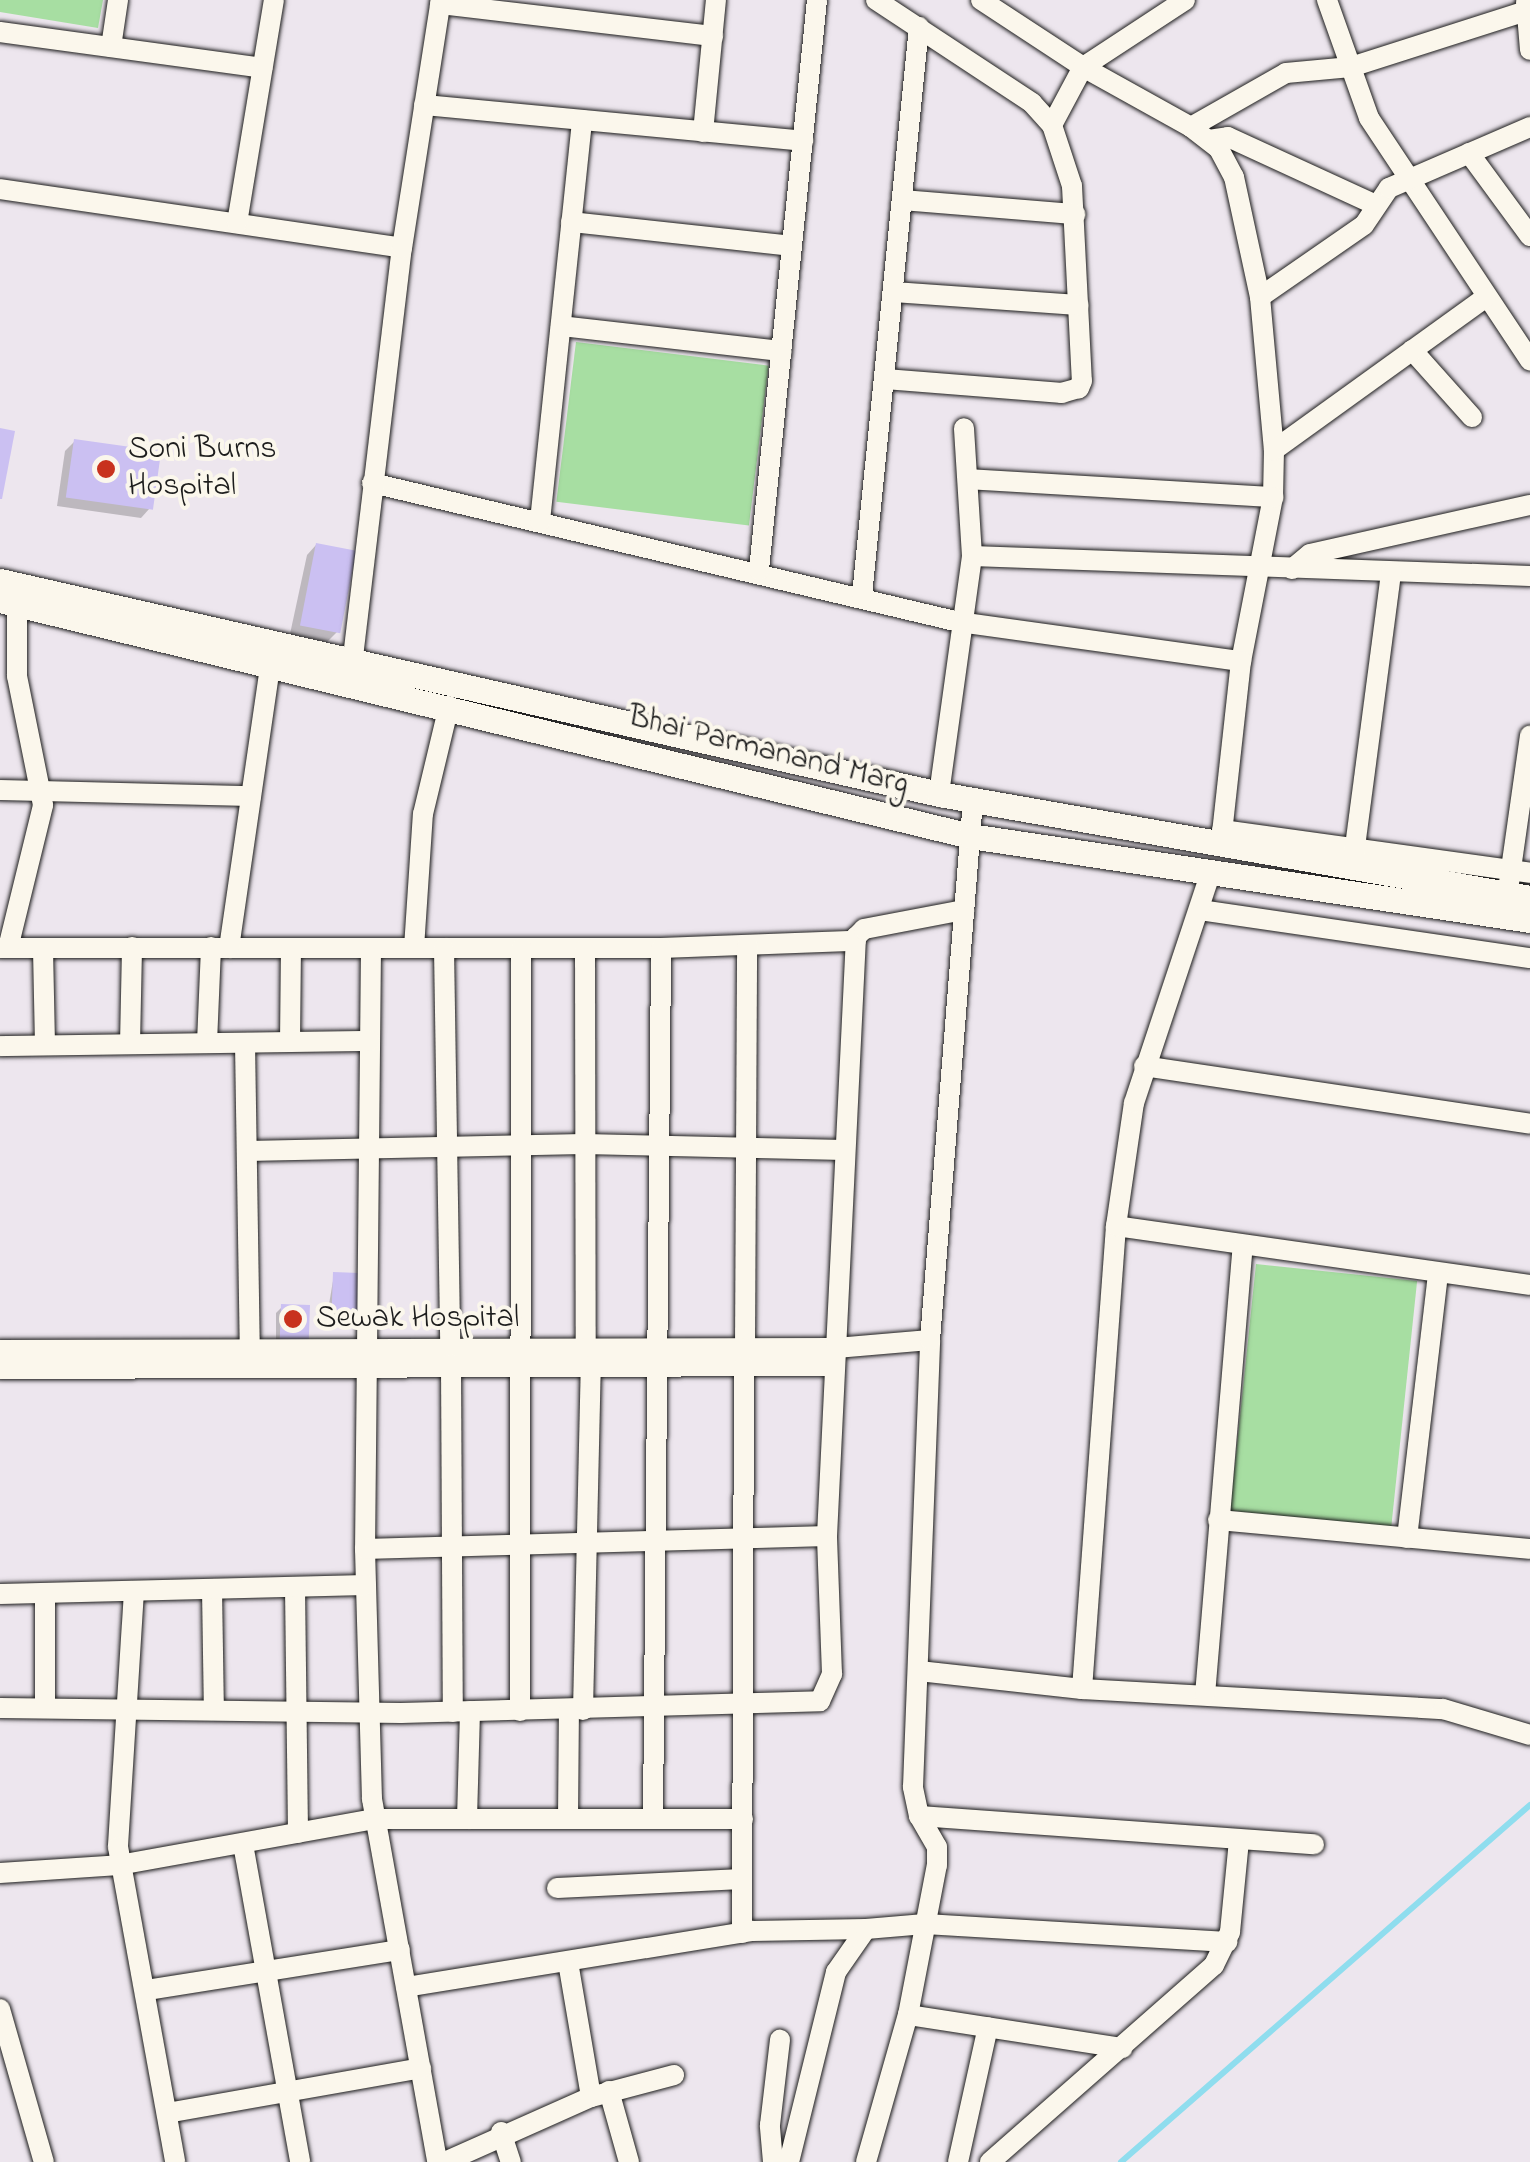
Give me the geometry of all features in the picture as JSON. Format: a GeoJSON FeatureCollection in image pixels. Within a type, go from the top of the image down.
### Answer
{"type":"FeatureCollection","features":[{"type":"Feature","properties":{"kind":"street"},"geometry":{"type":"LineString","coordinates":[[111,47],[118,0]]}},
{"type":"Feature","properties":{"kind":"street"},"geometry":{"type":"LineString","coordinates":[[237,224],[274,0]]}},
{"type":"Feature","properties":{"kind":"street"},"geometry":{"type":"LineString","coordinates":[[703,132],[716,0]]}},
{"type":"Feature","properties":{"kind":"street"},"geometry":{"type":"LineString","coordinates":[[760,570],[817,0]]}},
{"type":"Feature","properties":{"kind":"street"},"geometry":{"type":"LineString","coordinates":[[876,0],[1032,103],[1052,125],[1064,152],[1075,214],[1082,381],[1072,393],[886,379]]}},
{"type":"Feature","properties":{"kind":"street"},"geometry":{"type":"LineString","coordinates":[[981,0],[1083,68],[1210,140],[1234,177],[1260,297],[1274,450],[1273,498],[1241,661],[1221,836]]}},
{"type":"Feature","properties":{"kind":"street"},"geometry":{"type":"LineString","coordinates":[[1052,125],[1083,68],[1185,0]]}},
{"type":"Feature","properties":{"kind":"street"},"geometry":{"type":"LineString","coordinates":[[1332,1],[1369,118],[1485,298],[1530,360]]}},
{"type":"Feature","properties":{"kind":"street"},"geometry":{"type":"LineString","coordinates":[[352,669],[402,248],[440,2],[713,36]]}},
{"type":"Feature","properties":{"kind":"street"},"geometry":{"type":"LineString","coordinates":[[1191,127],[1286,73],[1351,67],[1528,7],[1530,50]]}},
{"type":"Feature","properties":{"kind":"street"},"geometry":{"type":"LineString","coordinates":[[862,596],[919,27]]}},
{"type":"Feature","properties":{"kind":"street"},"geometry":{"type":"LineString","coordinates":[[0,32],[263,68]]}},
{"type":"Feature","properties":{"kind":"street"},"geometry":{"type":"LineString","coordinates":[[424,106],[802,141]]}},
{"type":"Feature","properties":{"kind":"street"},"geometry":{"type":"LineString","coordinates":[[540,520],[582,120]]}},
{"type":"Feature","properties":{"kind":"street"},"geometry":{"type":"LineString","coordinates":[[1260,297],[1355,232],[1389,188],[1410,183],[1530,128]]}},
{"type":"Feature","properties":{"kind":"street"},"geometry":{"type":"LineString","coordinates":[[1210,140],[1228,137],[1376,205]]}},
{"type":"Feature","properties":{"kind":"street"},"geometry":{"type":"LineString","coordinates":[[1469,153],[1530,236]]}},
{"type":"Feature","properties":{"kind":"street"},"geometry":{"type":"LineString","coordinates":[[0,189],[402,248]]}},
{"type":"Feature","properties":{"kind":"street"},"geometry":{"type":"LineString","coordinates":[[904,200],[1075,214]]}},
{"type":"Feature","properties":{"kind":"street"},"geometry":{"type":"LineString","coordinates":[[572,222],[792,246]]}},
{"type":"Feature","properties":{"kind":"street"},"geometry":{"type":"LineString","coordinates":[[894,292],[1079,305]]}},
{"type":"Feature","properties":{"kind":"street"},"geometry":{"type":"LineString","coordinates":[[1274,450],[1485,298]]}},
{"type":"Feature","properties":{"kind":"street"},"geometry":{"type":"LineString","coordinates":[[560,326],[782,351]]}},
{"type":"Feature","properties":{"kind":"street"},"geometry":{"type":"LineString","coordinates":[[1412,350],[1472,417]]}},
{"type":"Feature","properties":{"kind":"street"},"geometry":{"type":"LineString","coordinates":[[939,794],[959,622],[972,556],[964,428]]}},
{"type":"Feature","properties":{"kind":"street"},"geometry":{"type":"LineString","coordinates":[[968,479],[1273,498]]}},
{"type":"Feature","properties":{"kind":"street"},"geometry":{"type":"LineString","coordinates":[[372,483],[760,570],[959,622],[1241,661]]}},
{"type":"Feature","properties":{"kind":"street"},"geometry":{"type":"LineString","coordinates":[[1292,569],[1310,554],[1530,504]]}},
{"type":"Feature","properties":{"kind":"street"},"geometry":{"type":"LineString","coordinates":[[972,556],[1530,576]]}},
{"type":"Feature","properties":{"kind":"street"},"geometry":{"type":"LineString","coordinates":[[1354,860],[1391,572]]}},
{"type":"Feature","properties":{"kind":"street","name":"Bhai Parmanand Marg"},"geometry":{"type":"LineString","coordinates":[[0,581],[352,669],[939,794],[1520,884]]}},
{"type":"Feature","properties":{"kind":"street"},"geometry":{"type":"LineString","coordinates":[[8,602],[17,676],[43,790],[4,948],[661,948],[856,941]]}},
{"type":"Feature","properties":{"kind":"street","name":"Bhai Parmanand Marg"},"geometry":{"type":"LineString","coordinates":[[8,602],[271,661],[352,669],[449,706],[970,836],[1530,920]]}},
{"type":"Feature","properties":{"kind":"street"},"geometry":{"type":"LineString","coordinates":[[208,1043],[220,947],[251,796],[271,661]]}},
{"type":"Feature","properties":{"kind":"street"},"geometry":{"type":"LineString","coordinates":[[414,948],[424,814],[449,706]]}},
{"type":"Feature","properties":{"kind":"street"},"geometry":{"type":"LineString","coordinates":[[1520,884],[1530,736]]}},
{"type":"Feature","properties":{"kind":"street"},"geometry":{"type":"LineString","coordinates":[[0,790],[251,796]]}},
{"type":"Feature","properties":{"kind":"street"},"geometry":{"type":"LineString","coordinates":[[866,2162],[908,2014],[937,1846],[919,1816],[913,1787],[930,1340],[973,800]]}},
{"type":"Feature","properties":{"kind":"street"},"geometry":{"type":"LineString","coordinates":[[1082,1689],[1116,1226],[1144,1066],[1211,872]]}},
{"type":"Feature","properties":{"kind":"street"},"geometry":{"type":"LineString","coordinates":[[0,1708],[462,1712],[744,1708],[820,1701],[828,1689],[827,1536],[856,941],[864,929],[964,910]]}},
{"type":"Feature","properties":{"kind":"street"},"geometry":{"type":"LineString","coordinates":[[1200,910],[1530,958]]}},
{"type":"Feature","properties":{"kind":"street"},"geometry":{"type":"LineString","coordinates":[[742,1933],[748,945]]}},
{"type":"Feature","properties":{"kind":"street"},"geometry":{"type":"LineString","coordinates":[[130,1044],[132,947]]}},
{"type":"Feature","properties":{"kind":"street"},"geometry":{"type":"LineString","coordinates":[[43,948],[45,1045]]}},
{"type":"Feature","properties":{"kind":"street"},"geometry":{"type":"LineString","coordinates":[[290,1042],[291,948]]}},
{"type":"Feature","properties":{"kind":"street"},"geometry":{"type":"LineString","coordinates":[[371,948],[366,1585],[375,1819],[437,2162]]}},
{"type":"Feature","properties":{"kind":"street"},"geometry":{"type":"LineString","coordinates":[[444,948],[451,1546],[468,1819]]}},
{"type":"Feature","properties":{"kind":"street"},"geometry":{"type":"LineString","coordinates":[[520,1711],[524,1357],[521,948]]}},
{"type":"Feature","properties":{"kind":"street"},"geometry":{"type":"LineString","coordinates":[[568,1819],[584,1542],[588,1357],[585,948]]}},
{"type":"Feature","properties":{"kind":"street"},"geometry":{"type":"LineString","coordinates":[[653,1819],[662,1357],[661,948]]}},
{"type":"Feature","properties":{"kind":"street"},"geometry":{"type":"LineString","coordinates":[[0,1046],[370,1041]]}},
{"type":"Feature","properties":{"kind":"street"},"geometry":{"type":"LineString","coordinates":[[245,1043],[250,1351]]}},
{"type":"Feature","properties":{"kind":"street"},"geometry":{"type":"LineString","coordinates":[[1144,1066],[1530,1124]]}},
{"type":"Feature","properties":{"kind":"street"},"geometry":{"type":"LineString","coordinates":[[247,1151],[584,1144],[844,1150]]}},
{"type":"Feature","properties":{"kind":"street"},"geometry":{"type":"LineString","coordinates":[[1116,1226],[1530,1285]]}},
{"type":"Feature","properties":{"kind":"street"},"geometry":{"type":"LineString","coordinates":[[1204,1696],[1243,1246]]}},
{"type":"Feature","properties":{"kind":"street"},"geometry":{"type":"LineString","coordinates":[[1407,1538],[1438,1272]]}},
{"type":"Feature","properties":{"kind":"street"},"geometry":{"type":"LineString","coordinates":[[0,1350],[204,1358],[835,1357],[930,1340]]}},
{"type":"Feature","properties":{"kind":"street"},"geometry":{"type":"LineString","coordinates":[[0,1369],[204,1358],[250,1351],[370,1357]]}},
{"type":"Feature","properties":{"kind":"street"},"geometry":{"type":"LineString","coordinates":[[1218,1520],[1530,1549]]}},
{"type":"Feature","properties":{"kind":"street"},"geometry":{"type":"LineString","coordinates":[[366,1548],[827,1536]]}},
{"type":"Feature","properties":{"kind":"street"},"geometry":{"type":"LineString","coordinates":[[0,1594],[366,1585]]}},
{"type":"Feature","properties":{"kind":"street"},"geometry":{"type":"LineString","coordinates":[[295,1587],[298,1833]]}},
{"type":"Feature","properties":{"kind":"street"},"geometry":{"type":"LineString","coordinates":[[212,1589],[214,1710]]}},
{"type":"Feature","properties":{"kind":"street"},"geometry":{"type":"LineString","coordinates":[[134,1591],[120,1865],[175,2162]]}},
{"type":"Feature","properties":{"kind":"street"},"geometry":{"type":"LineString","coordinates":[[45,1593],[45,1708]]}},
{"type":"Feature","properties":{"kind":"street"},"geometry":{"type":"LineString","coordinates":[[919,1671],[1082,1689],[1443,1709],[1530,1735]]}},
{"type":"Feature","properties":{"kind":"street"},"geometry":{"type":"LineString","coordinates":[[919,1816],[1314,1844]]}},
{"type":"Feature","properties":{"kind":"street"},"geometry":{"type":"LineString","coordinates":[[0,1874],[120,1865],[375,1819],[743,1820]]}},
{"type":"Feature","properties":{"kind":"street"},"geometry":{"type":"LineString","coordinates":[[990,2162],[1214,1965],[1227,1942],[1239,1840]]}},
{"type":"Feature","properties":{"kind":"street"},"geometry":{"type":"LineString","coordinates":[[243,1844],[300,2162]]}},
{"type":"Feature","properties":{"kind":"street"},"geometry":{"type":"LineString","coordinates":[[557,1888],[742,1879]]}},
{"type":"Feature","properties":{"kind":"street"},"geometry":{"type":"LineString","coordinates":[[406,1986],[742,1933],[925,1924],[1227,1942]]}},
{"type":"Feature","properties":{"kind":"street"},"geometry":{"type":"LineString","coordinates":[[789,2162],[836,1972],[866,1929]]}},
{"type":"Feature","properties":{"kind":"street"},"geometry":{"type":"LineString","coordinates":[[146,1990],[400,1950]]}},
{"type":"Feature","properties":{"kind":"street"},"geometry":{"type":"LineString","coordinates":[[568,1962],[600,2094],[629,2162]]}},
{"type":"Feature","properties":{"kind":"street"},"geometry":{"type":"LineString","coordinates":[[0,2009],[44,2162]]}},
{"type":"Feature","properties":{"kind":"street"},"geometry":{"type":"LineString","coordinates":[[908,2014],[1122,2048]]}},
{"type":"Feature","properties":{"kind":"street"},"geometry":{"type":"LineString","coordinates":[[958,2162],[988,2027]]}},
{"type":"Feature","properties":{"kind":"street"},"geometry":{"type":"LineString","coordinates":[[773,2162],[770,2125],[780,2040]]}},
{"type":"Feature","properties":{"kind":"street"},"geometry":{"type":"LineString","coordinates":[[167,2112],[421,2068]]}},
{"type":"Feature","properties":{"kind":"street"},"geometry":{"type":"LineString","coordinates":[[445,2162],[500,2132],[600,2094],[674,2075]]}},
{"type":"Feature","properties":{"kind":"street"},"geometry":{"type":"LineString","coordinates":[[500,2132],[512,2162]]}},
{"type":"Feature","properties":{"kind":"green space"},"geometry":{"type":"Polygon","coordinates":[[[0,0],[103,0],[98,28],[0,12],[0,0]]]}},
{"type":"Feature","properties":{"kind":"green space"},"geometry":{"type":"Polygon","coordinates":[[[576,342],[769,366],[749,525],[556,502],[576,342]]]}},
{"type":"Feature","properties":{"kind":"green space"},"geometry":{"type":"Polygon","coordinates":[[[1256,1264],[1417,1281],[1391,1528],[1230,1511],[1256,1264]]]}},
{"type":"Feature","properties":{"kind":"building"},"geometry":{"type":"Polygon","coordinates":[[[0,428],[15,431],[2,499],[0,499],[0,428]]]}},
{"type":"Feature","properties":{"kind":"building"},"geometry":{"type":"Polygon","coordinates":[[[74,439],[161,451],[153,510],[66,497],[74,439]]]}},
{"type":"Feature","properties":{"kind":"building"},"geometry":{"type":"Polygon","coordinates":[[[316,543],[356,551],[340,633],[300,625],[316,543]]]}},
{"type":"Feature","properties":{"kind":"building"},"geometry":{"type":"Polygon","coordinates":[[[333,1272],[366,1273],[365,1312],[332,1311],[333,1272]]]}},
{"type":"Feature","properties":{"kind":"building"},"geometry":{"type":"Polygon","coordinates":[[[281,1304],[310,1305],[309,1347],[280,1346],[281,1304]]]}},
{"type":"Feature","properties":{"kind":"waterway"},"geometry":{"type":"LineString","coordinates":[[1121,2162],[1530,1805]]}},
{"type":"Feature","properties":{"kind":"place","name":"Soni Burns Hospital"},"geometry":{"type":"Point","coordinates":[106,469]}},
{"type":"Feature","properties":{"kind":"place","name":"Sewak Hospital"},"geometry":{"type":"Point","coordinates":[293,1319]}}]}
